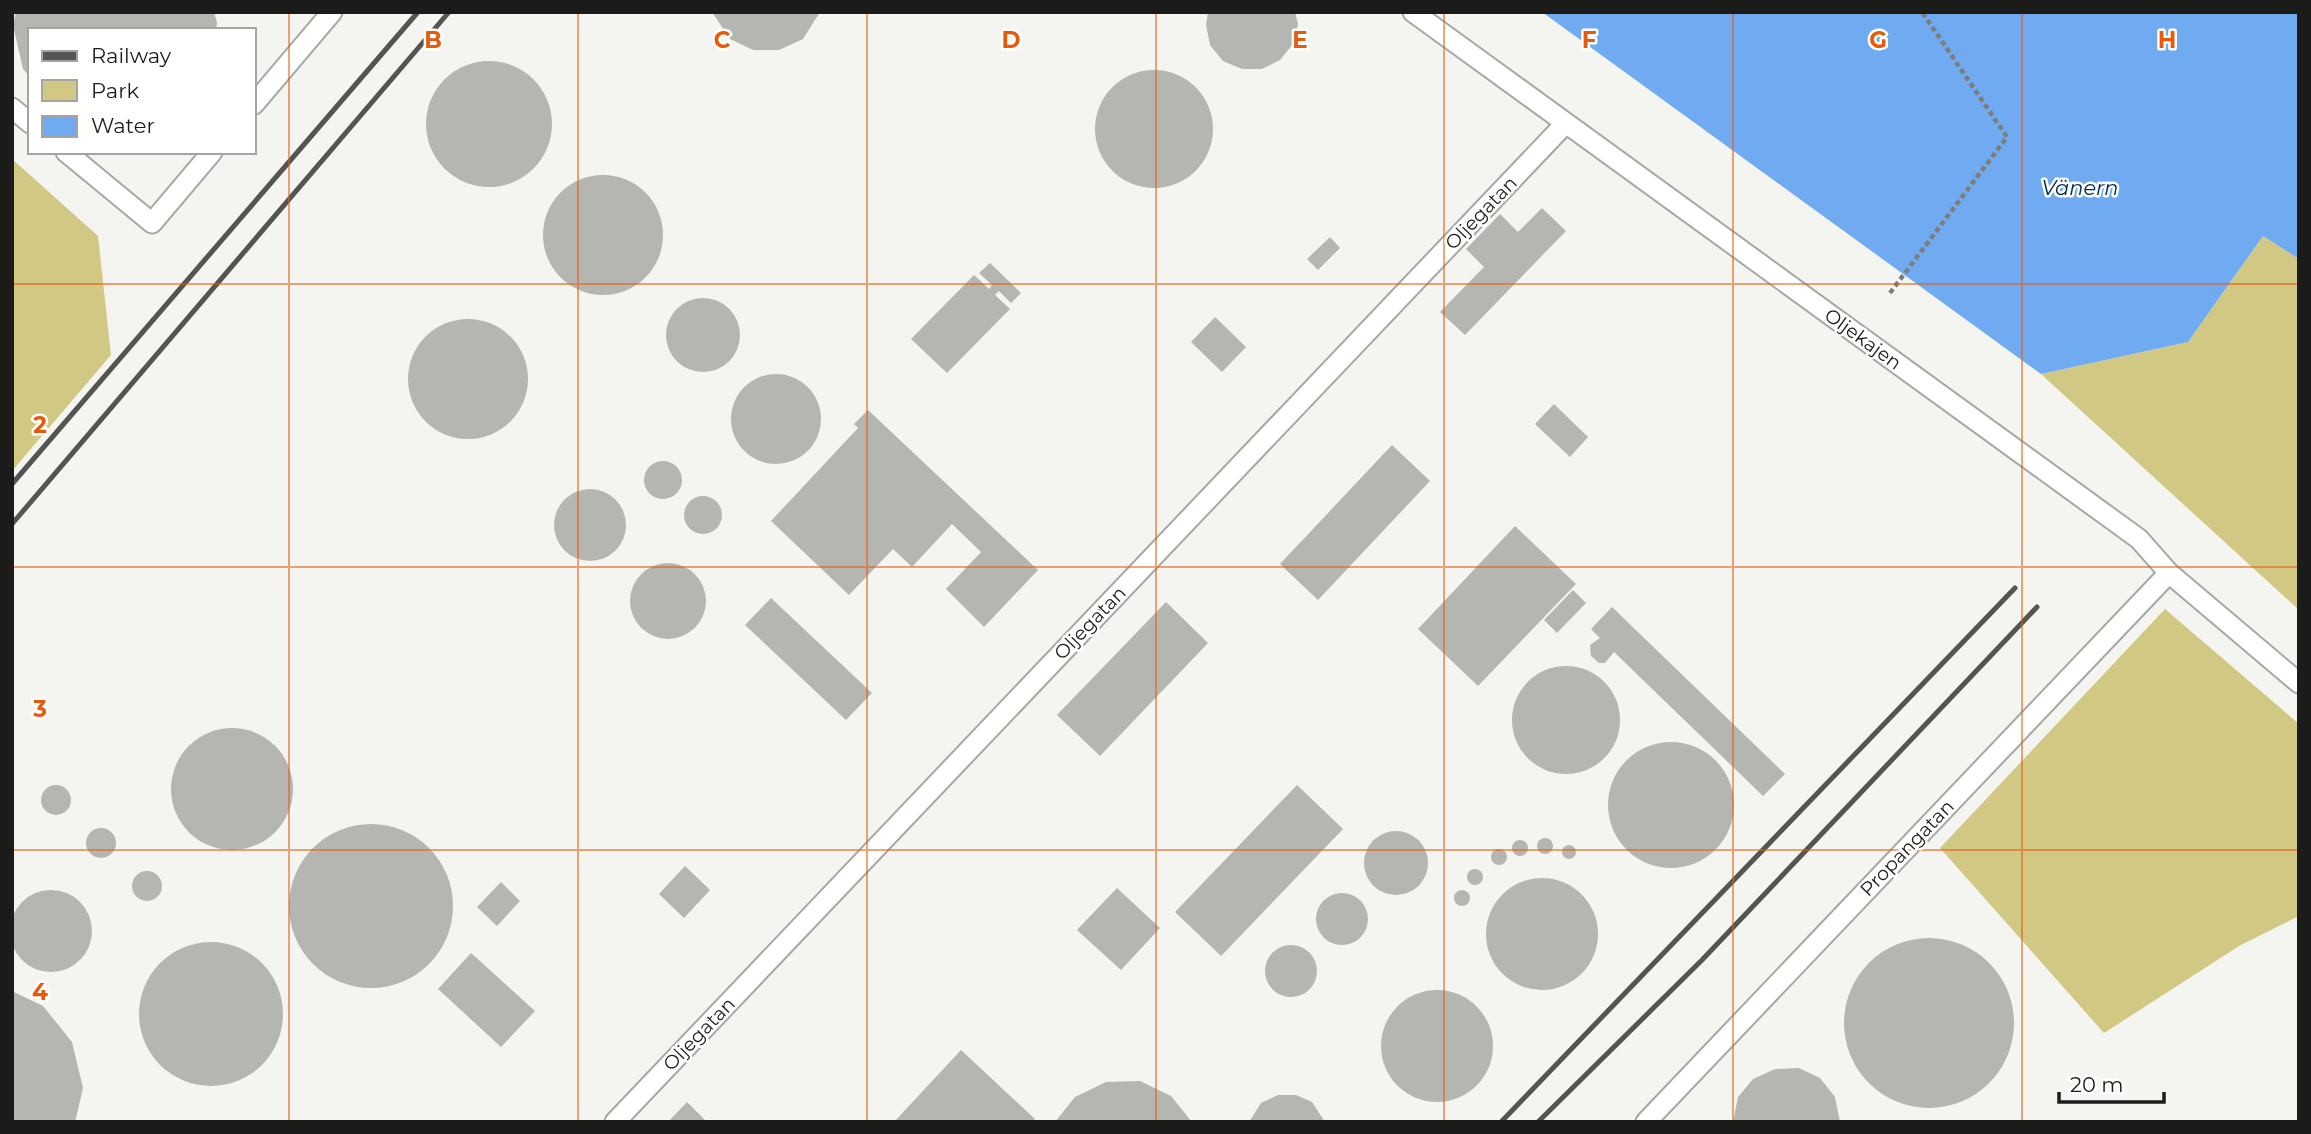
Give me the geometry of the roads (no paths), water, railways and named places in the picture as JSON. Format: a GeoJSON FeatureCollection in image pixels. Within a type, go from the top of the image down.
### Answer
{"type":"FeatureCollection","features":[{"type":"Feature","properties":{"kind":"lane"},"geometry":{"type":"LineString","coordinates":[[256,102],[332,12]]}},
{"type":"Feature","properties":{"kind":"lane","name":"Oljekajen"},"geometry":{"type":"LineString","coordinates":[[1413,12],[2139,539],[2169,573],[2299,683]]}},
{"type":"Feature","properties":{"kind":"lane"},"geometry":{"type":"LineString","coordinates":[[12,108],[28,121]]}},
{"type":"Feature","properties":{"kind":"lane","name":"Oljegatan"},"geometry":{"type":"LineString","coordinates":[[615,1122],[1565,124]]}},
{"type":"Feature","properties":{"kind":"lane"},"geometry":{"type":"LineString","coordinates":[[68,154],[152,223],[210,154]]}},
{"type":"Feature","properties":{"kind":"lane","name":"Propangatan"},"geometry":{"type":"LineString","coordinates":[[1646,1122],[2169,573]]}},
{"type":"Feature","properties":{"kind":"water","name":"Vänern"},"geometry":{"type":"Polygon","coordinates":[[[1542,12],[2299,12],[2299,259],[2263,236],[2188,342],[2041,374],[1542,12]]]}},
{"type":"Feature","properties":{"kind":"railway"},"geometry":{"type":"LineString","coordinates":[[12,484],[418,12]]}},
{"type":"Feature","properties":{"kind":"railway"},"geometry":{"type":"LineString","coordinates":[[12,524],[449,12]]}},
{"type":"Feature","properties":{"kind":"railway"},"geometry":{"type":"LineString","coordinates":[[1501,1122],[2015,588]]}},
{"type":"Feature","properties":{"kind":"railway"},"geometry":{"type":"LineString","coordinates":[[1538,1122],[1702,960],[2037,607]]}}]}
